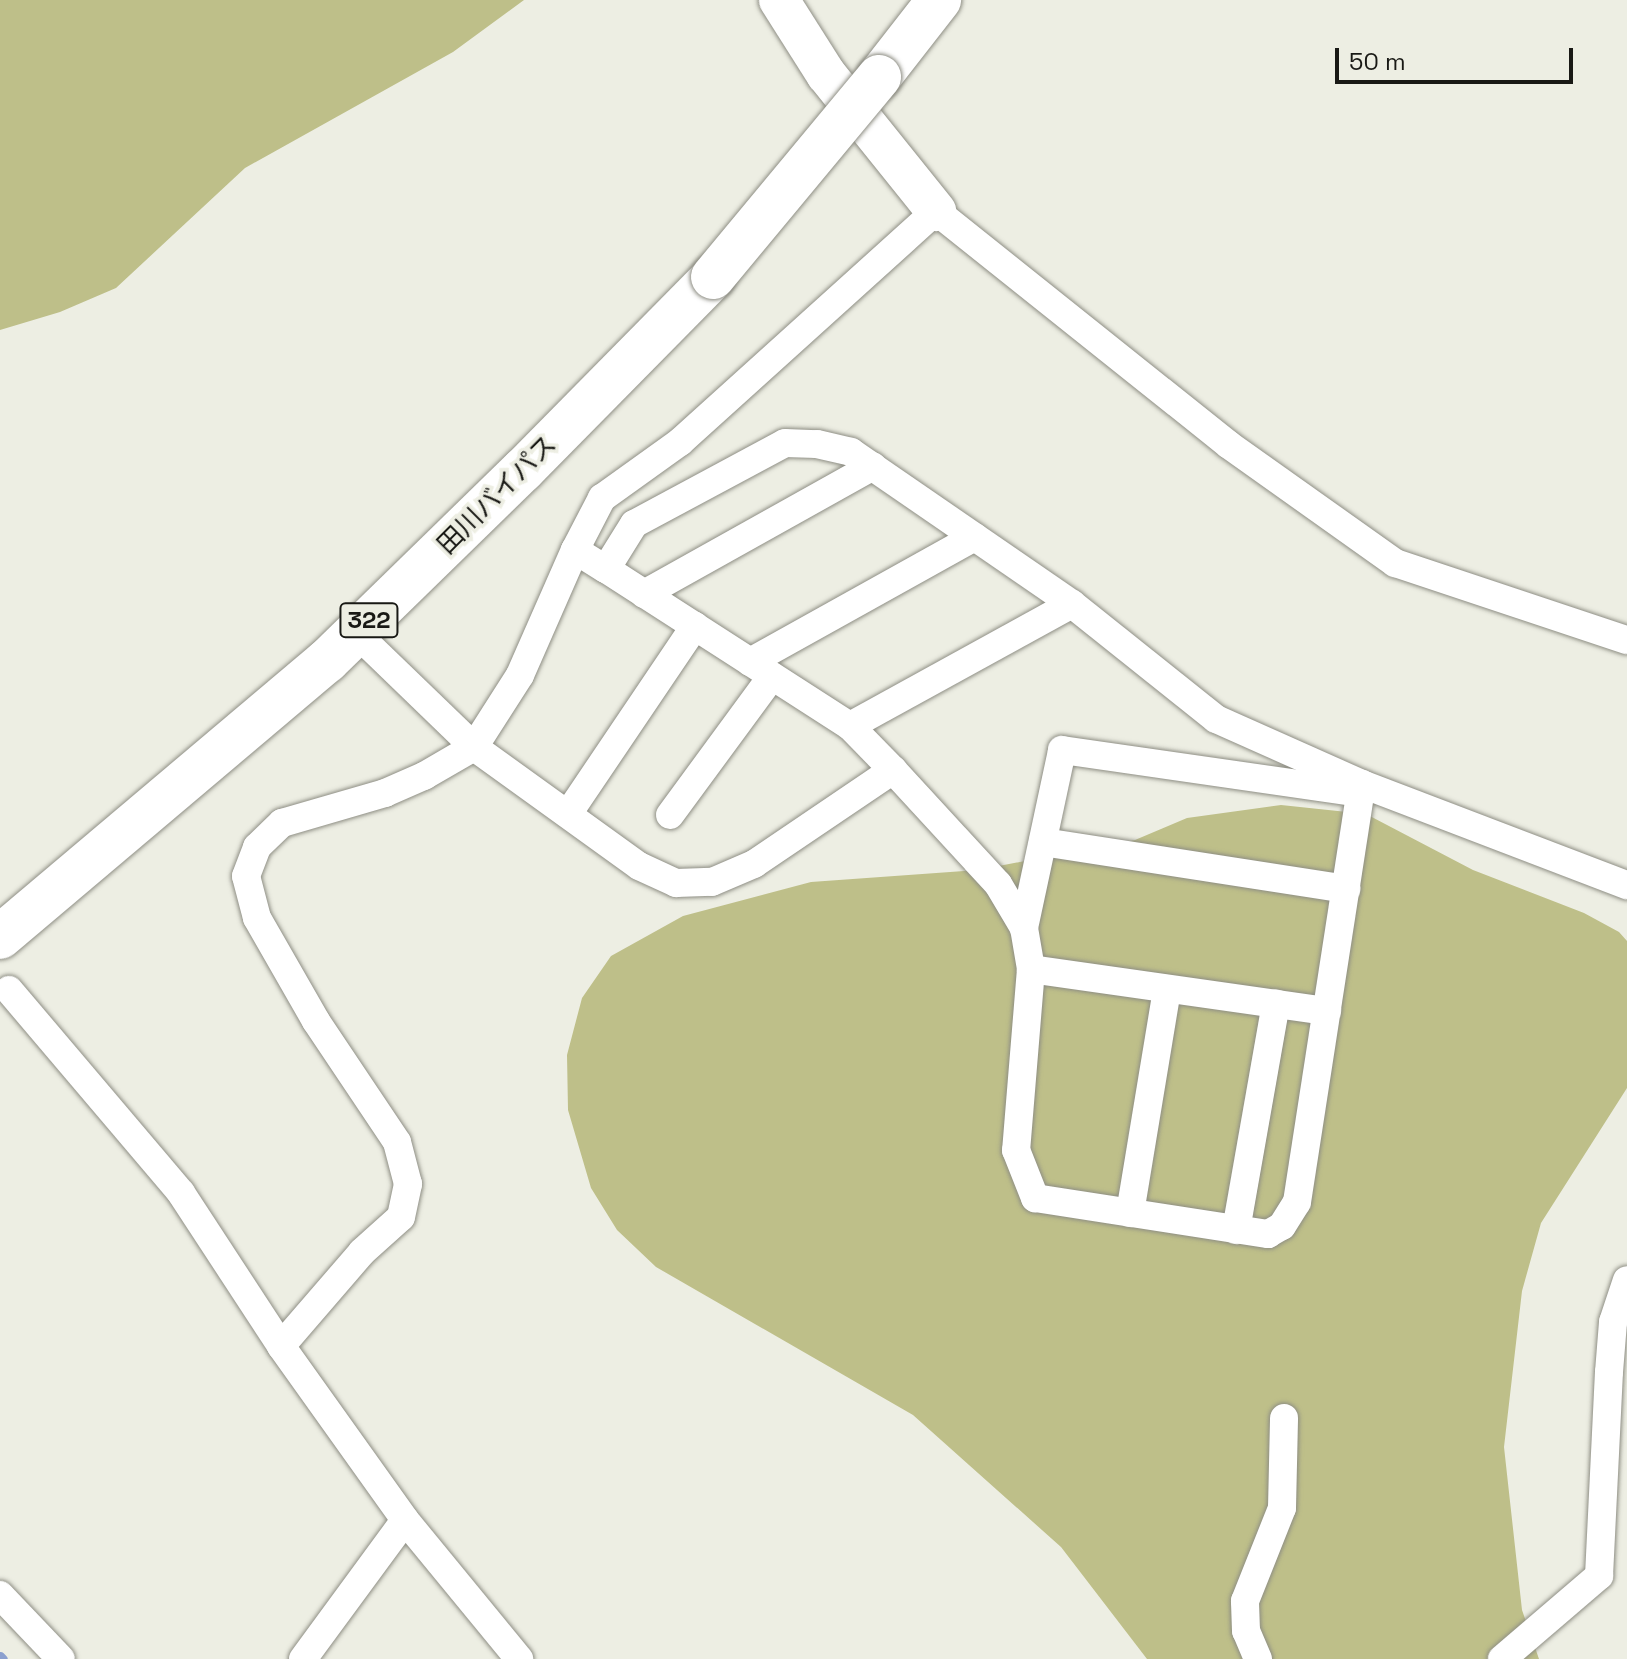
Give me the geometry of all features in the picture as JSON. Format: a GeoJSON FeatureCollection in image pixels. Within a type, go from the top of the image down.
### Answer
{"type":"FeatureCollection","features":[{"type":"Feature","properties":{"kind":"highway","name":"田川バイパス"},"geometry":{"type":"LineString","coordinates":[[0,937],[356,633],[713,277],[939,0]]}},
{"type":"Feature","properties":{"kind":"street"},"geometry":{"type":"LineString","coordinates":[[779,0],[826,74],[936,211],[1229,445],[1395,563],[1627,640]]}},
{"type":"Feature","properties":{"kind":"street"},"geometry":{"type":"LineString","coordinates":[[281,1346],[362,1252],[401,1217],[408,1184],[397,1142],[323,1032],[257,918],[246,876],[257,847],[282,823],[385,793],[424,776],[474,747],[520,675],[575,550],[602,498],[680,442],[936,211]]}},
{"type":"Feature","properties":{"kind":"street"},"geometry":{"type":"LineString","coordinates":[[606,569],[634,524],[785,443],[817,444],[851,452],[1072,604],[1216,719],[1362,789],[1627,885]]}},
{"type":"Feature","properties":{"kind":"street"},"geometry":{"type":"LineString","coordinates":[[644,594],[873,466]]}},
{"type":"Feature","properties":{"kind":"street"},"geometry":{"type":"LineString","coordinates":[[670,815],[761,669],[975,537]]}},
{"type":"Feature","properties":{"kind":"street"},"geometry":{"type":"LineString","coordinates":[[575,550],[850,726],[998,884],[1024,928],[1031,969],[1016,1150],[1035,1198],[1268,1234],[1282,1226],[1297,1202],[1362,789]]}},
{"type":"Feature","properties":{"kind":"street"},"geometry":{"type":"LineString","coordinates":[[850,726],[1072,604]]}},
{"type":"Feature","properties":{"kind":"street"},"geometry":{"type":"LineString","coordinates":[[568,814],[695,626]]}},
{"type":"Feature","properties":{"kind":"street"},"geometry":{"type":"LineString","coordinates":[[356,633],[474,747],[639,866],[676,883],[712,882],[754,864],[893,770]]}},
{"type":"Feature","properties":{"kind":"street"},"geometry":{"type":"LineString","coordinates":[[1024,928],[1062,750],[1362,789]]}},
{"type":"Feature","properties":{"kind":"street"},"geometry":{"type":"LineString","coordinates":[[1043,842],[1346,889]]}},
{"type":"Feature","properties":{"kind":"street"},"geometry":{"type":"LineString","coordinates":[[1031,969],[1327,1011]]}},
{"type":"Feature","properties":{"kind":"street"},"geometry":{"type":"LineString","coordinates":[[1130,1213],[1167,989]]}},
{"type":"Feature","properties":{"kind":"street"},"geometry":{"type":"LineString","coordinates":[[9,990],[181,1193],[281,1346],[405,1520],[519,1659]]}},
{"type":"Feature","properties":{"kind":"street"},"geometry":{"type":"LineString","coordinates":[[1236,1230],[1276,1004]]}},
{"type":"Feature","properties":{"kind":"street"},"geometry":{"type":"LineString","coordinates":[[1502,1659],[1599,1576],[1613,1322],[1627,1280]]}},
{"type":"Feature","properties":{"kind":"street"},"geometry":{"type":"LineString","coordinates":[[1258,1659],[1246,1631],[1245,1601],[1282,1508],[1284,1418]]}},
{"type":"Feature","properties":{"kind":"street"},"geometry":{"type":"LineString","coordinates":[[303,1659],[405,1520]]}},
{"type":"Feature","properties":{"kind":"street"},"geometry":{"type":"LineString","coordinates":[[0,1595],[61,1659]]}},
{"type":"Feature","properties":{"kind":"green space"},"geometry":{"type":"Polygon","coordinates":[[[0,0],[524,0],[453,52],[245,168],[116,288],[60,312],[0,330],[0,0]]]}},
{"type":"Feature","properties":{"kind":"green space"},"geometry":{"type":"Polygon","coordinates":[[[1281,805],[1366,814],[1473,870],[1584,913],[1619,932],[1627,941],[1627,1088],[1541,1223],[1522,1291],[1504,1447],[1522,1610],[1539,1659],[1147,1659],[1061,1547],[913,1415],[656,1267],[617,1230],[591,1188],[568,1110],[567,1055],[582,998],[611,956],[683,916],[811,882],[978,870],[1135,840],[1187,818],[1281,805]]]}},
{"type":"Feature","properties":{"kind":"waterway"},"geometry":{"type":"LineString","coordinates":[[0,1656],[3,1659]]}}]}
